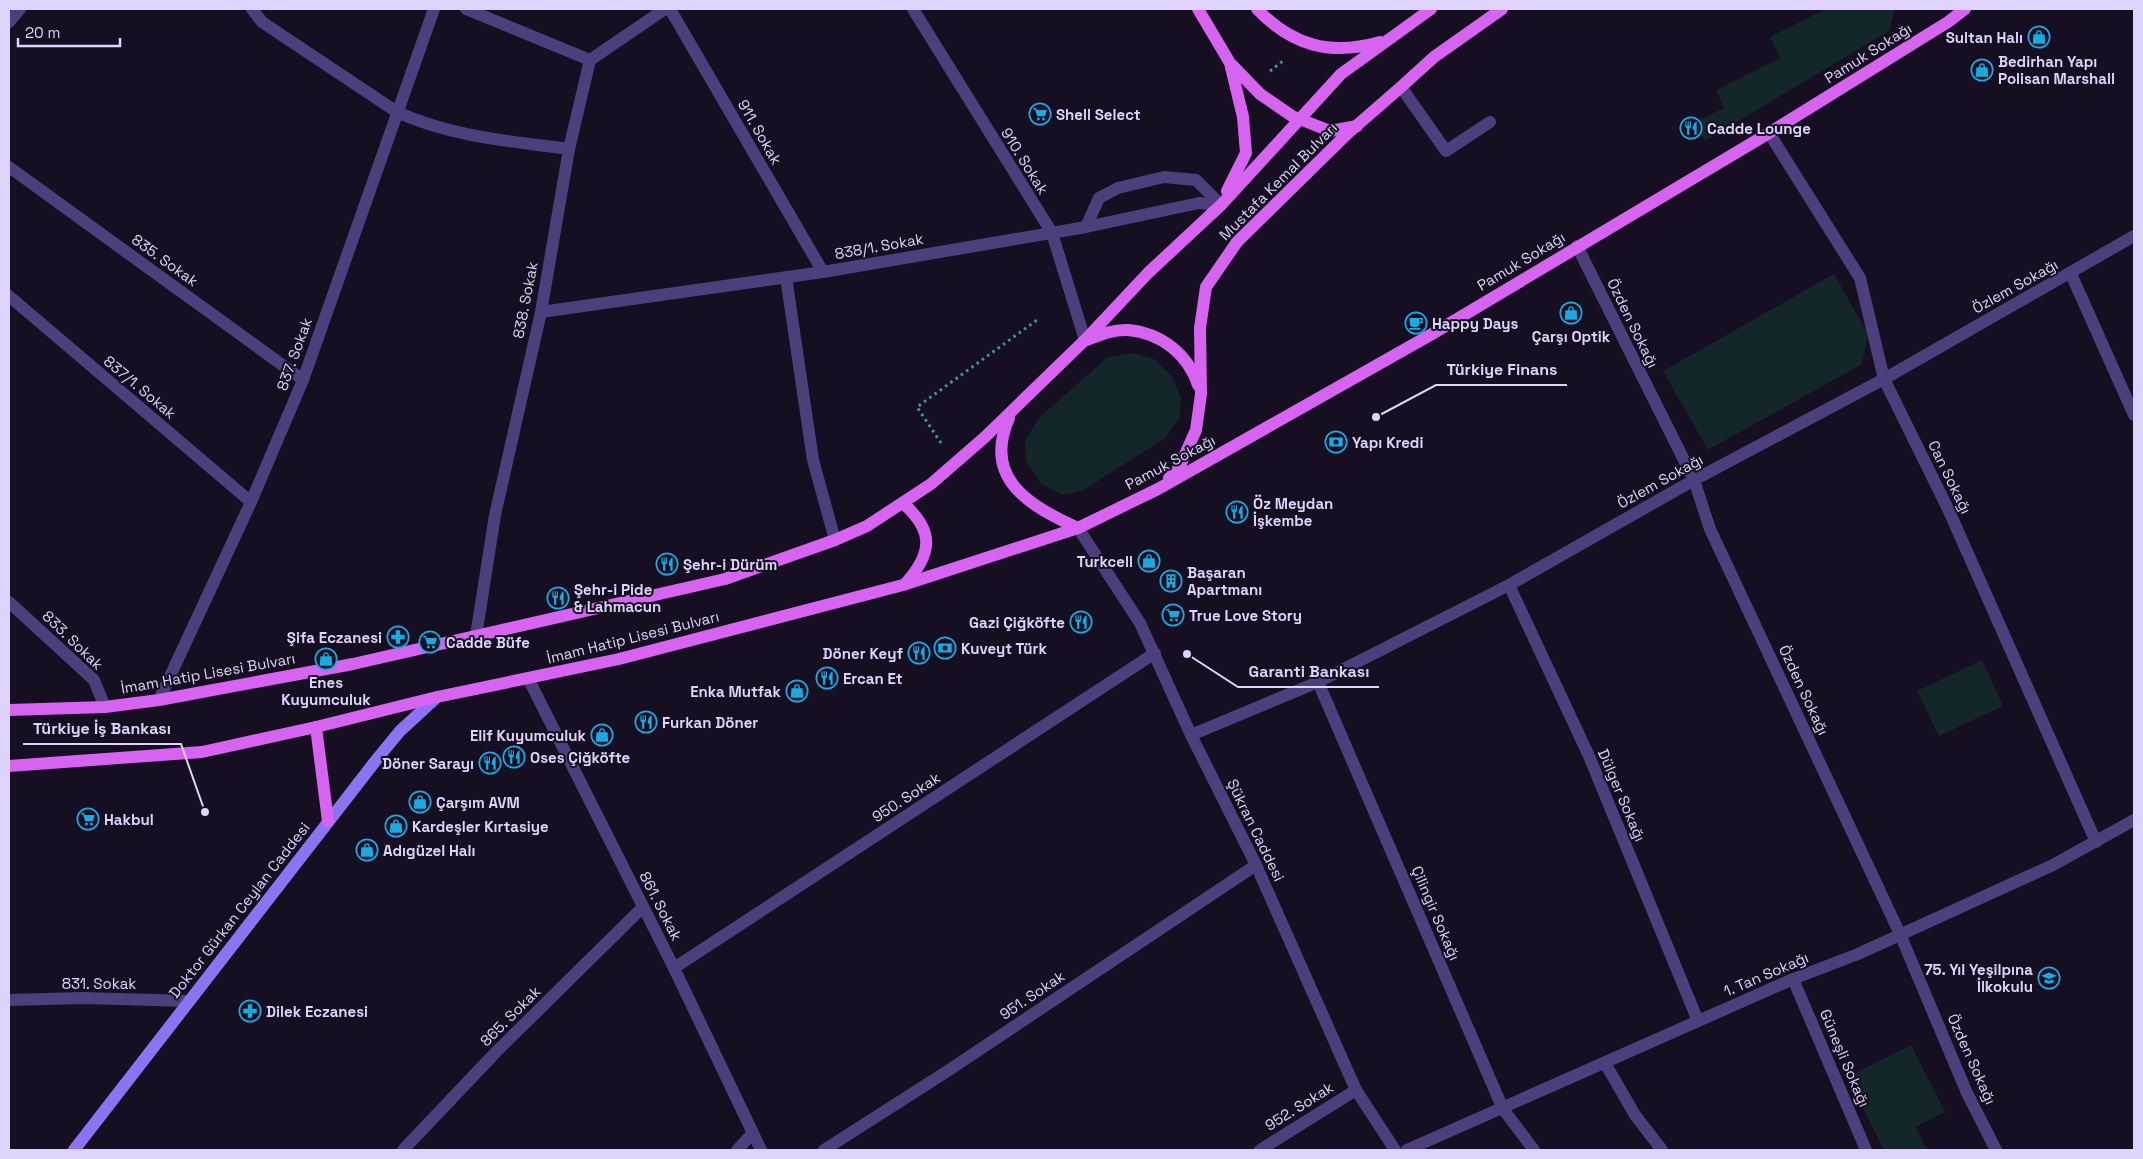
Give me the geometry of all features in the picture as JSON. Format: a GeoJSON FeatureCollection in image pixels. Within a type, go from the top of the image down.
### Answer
{"type":"FeatureCollection","features":[{"type":"Feature","properties":{"kind":"main road"},"geometry":{"type":"LineString","coordinates":[[1198,9],[1230,63],[1260,94],[1299,119],[1330,131],[1357,126]]}},
{"type":"Feature","properties":{"kind":"main road"},"geometry":{"type":"LineString","coordinates":[[1257,9],[1266,18],[1302,43],[1325,48],[1349,48],[1387,40]]}},
{"type":"Feature","properties":{"kind":"main road","name":"Mustafa Kemal Bulvarı"},"geometry":{"type":"LineString","coordinates":[[1012,411],[1085,340],[1148,273],[1220,205],[1341,74],[1431,9]]}},
{"type":"Feature","properties":{"kind":"main road","name":"Mustafa Kemal Bulvarı"},"geometry":{"type":"LineString","coordinates":[[1158,489],[1180,468],[1196,430],[1201,394],[1200,328],[1206,287],[1237,242],[1357,126],[1434,57],[1502,9]]}},
{"type":"Feature","properties":{"kind":"main road"},"geometry":{"type":"LineString","coordinates":[[1948,22],[1964,9]]}},
{"type":"Feature","properties":{"kind":"main road","name":"Pamuk Sokağı"},"geometry":{"type":"LineString","coordinates":[[1078,528],[1158,489],[1432,334],[1769,133],[1948,22]]}},
{"type":"Feature","properties":{"kind":"main road"},"geometry":{"type":"LineString","coordinates":[[1220,205],[1246,153],[1243,117],[1230,63]]}},
{"type":"Feature","properties":{"kind":"main road"},"geometry":{"type":"LineString","coordinates":[[1085,340],[1112,331],[1127,330],[1156,338],[1176,349],[1190,367],[1201,394]]}},
{"type":"Feature","properties":{"kind":"main road"},"geometry":{"type":"LineString","coordinates":[[1012,411],[1001,435],[1000,457],[1008,479],[1022,496],[1042,511],[1078,528]]}},
{"type":"Feature","properties":{"kind":"main road","name":"İmam Hatip Lisesi Bulvarı"},"geometry":{"type":"LineString","coordinates":[[9,710],[106,707],[159,700],[353,664],[725,579],[836,540],[867,526],[904,504],[955,464],[1012,411]]}},
{"type":"Feature","properties":{"kind":"main road"},"geometry":{"type":"LineString","coordinates":[[903,586],[920,567],[926,552],[927,540],[917,515],[904,504]]}},
{"type":"Feature","properties":{"kind":"main road","name":"İmam Hatip Lisesi Bulvarı"},"geometry":{"type":"LineString","coordinates":[[9,766],[202,752],[316,727],[436,696],[619,659],[903,586],[1078,528]]}},
{"type":"Feature","properties":{"kind":"main road","name":"Doktor Gürkan Ceylan Caddesi"},"geometry":{"type":"LineString","coordinates":[[74,1150],[328,821],[400,731],[436,696]]}},
{"type":"Feature","properties":{"kind":"main road"},"geometry":{"type":"LineString","coordinates":[[316,727],[328,821]]}},
{"type":"Feature","properties":{"kind":"street"},"geometry":{"type":"LineString","coordinates":[[9,22],[20,9]]}},
{"type":"Feature","properties":{"kind":"street"},"geometry":{"type":"LineString","coordinates":[[252,9],[262,22],[398,112],[420,122],[456,133],[569,149]]}},
{"type":"Feature","properties":{"kind":"street","name":"837. Sokak"},"geometry":{"type":"LineString","coordinates":[[159,700],[251,502],[303,380],[434,9]]}},
{"type":"Feature","properties":{"kind":"street"},"geometry":{"type":"LineString","coordinates":[[466,9],[590,60],[665,9]]}},
{"type":"Feature","properties":{"kind":"street","name":"911. Sokak"},"geometry":{"type":"LineString","coordinates":[[670,9],[823,272]]}},
{"type":"Feature","properties":{"kind":"street","name":"910. Sokak"},"geometry":{"type":"LineString","coordinates":[[913,9],[1052,233],[1085,340]]}},
{"type":"Feature","properties":{"kind":"street","name":"Pamuk Sokağı"},"geometry":{"type":"LineString","coordinates":[[1948,22],[1972,9]]}},
{"type":"Feature","properties":{"kind":"street","name":"838. Sokak"},"geometry":{"type":"LineString","coordinates":[[476,636],[495,515],[541,312],[569,149],[590,60]]}},
{"type":"Feature","properties":{"kind":"street"},"geometry":{"type":"LineString","coordinates":[[1401,87],[1446,151],[1490,122]]}},
{"type":"Feature","properties":{"kind":"street","name":"Can Sokağı"},"geometry":{"type":"LineString","coordinates":[[1769,133],[1860,278],[1884,378],[1949,511],[2096,842]]}},
{"type":"Feature","properties":{"kind":"street","name":"835. Sokak"},"geometry":{"type":"LineString","coordinates":[[9,167],[303,380]]}},
{"type":"Feature","properties":{"kind":"street"},"geometry":{"type":"LineString","coordinates":[[1086,227],[1099,198],[1118,188],[1164,177],[1196,180],[1220,205]]}},
{"type":"Feature","properties":{"kind":"street","name":"838/1. Sokak"},"geometry":{"type":"LineString","coordinates":[[541,312],[823,272],[1086,227],[1199,203],[1220,205]]}},
{"type":"Feature","properties":{"kind":"street","name":"Özlem Sokağı"},"geometry":{"type":"LineString","coordinates":[[1191,735],[1318,682],[1510,585],[1694,480],[1884,378],[2071,274],[2134,236]]}},
{"type":"Feature","properties":{"kind":"street","name":"Özden Sokağı"},"geometry":{"type":"LineString","coordinates":[[1577,246],[1694,480],[1710,529],[1900,934],[1967,1093],[1996,1150]]}},
{"type":"Feature","properties":{"kind":"street"},"geometry":{"type":"LineString","coordinates":[[2071,274],[2134,415]]}},
{"type":"Feature","properties":{"kind":"street"},"geometry":{"type":"LineString","coordinates":[[786,277],[814,460],[836,540]]}},
{"type":"Feature","properties":{"kind":"street","name":"837/1. Sokak"},"geometry":{"type":"LineString","coordinates":[[9,296],[251,502]]}},
{"type":"Feature","properties":{"kind":"street","name":"Şükran Caddesi"},"geometry":{"type":"LineString","coordinates":[[1078,528],[1140,623],[1191,735],[1256,865],[1356,1090],[1396,1150]]}},
{"type":"Feature","properties":{"kind":"street","name":"Dülger Sokağı"},"geometry":{"type":"LineString","coordinates":[[1510,585],[1588,756],[1698,1021]]}},
{"type":"Feature","properties":{"kind":"street","name":"833. Sokak"},"geometry":{"type":"LineString","coordinates":[[9,602],[94,680],[106,707]]}},
{"type":"Feature","properties":{"kind":"street","name":"950. Sokak"},"geometry":{"type":"LineString","coordinates":[[674,968],[1155,653]]}},
{"type":"Feature","properties":{"kind":"street","name":"861. Sokak"},"geometry":{"type":"LineString","coordinates":[[528,678],[674,968],[761,1150]]}},
{"type":"Feature","properties":{"kind":"street","name":"Çilingir Sokağı"},"geometry":{"type":"LineString","coordinates":[[1318,682],[1503,1109],[1534,1150]]}},
{"type":"Feature","properties":{"kind":"street","name":"1. Tan Sokağı"},"geometry":{"type":"LineString","coordinates":[[1407,1150],[2053,865],[2134,820]]}},
{"type":"Feature","properties":{"kind":"street","name":"951. Sokak"},"geometry":{"type":"LineString","coordinates":[[824,1150],[1256,865]]}},
{"type":"Feature","properties":{"kind":"street","name":"865. Sokak"},"geometry":{"type":"LineString","coordinates":[[403,1150],[496,1052],[643,907]]}},
{"type":"Feature","properties":{"kind":"street","name":"Güneşli Sokağı"},"geometry":{"type":"LineString","coordinates":[[1793,979],[1866,1150]]}},
{"type":"Feature","properties":{"kind":"street","name":"831. Sokak"},"geometry":{"type":"LineString","coordinates":[[9,1000],[83,998],[189,1001]]}},
{"type":"Feature","properties":{"kind":"street"},"geometry":{"type":"LineString","coordinates":[[1605,1063],[1635,1114],[1662,1150]]}},
{"type":"Feature","properties":{"kind":"street","name":"952. Sokak"},"geometry":{"type":"LineString","coordinates":[[1260,1150],[1356,1090]]}},
{"type":"Feature","properties":{"kind":"street"},"geometry":{"type":"LineString","coordinates":[[737,1150],[753,1133]]}},
{"type":"Feature","properties":{"kind":"path"},"geometry":{"type":"LineString","coordinates":[[1248,81],[1275,69],[1302,43]]}},
{"type":"Feature","properties":{"kind":"path"},"geometry":{"type":"LineString","coordinates":[[955,464],[917,407],[1037,320]]}},
{"type":"Feature","properties":{"kind":"green space"},"geometry":{"type":"Polygon","coordinates":[[[1826,9],[1895,9],[1889,31],[1705,141],[1695,122],[1724,108],[1716,90],[1780,58],[1770,37],[1826,9]]]}},
{"type":"Feature","properties":{"kind":"green space"},"geometry":{"type":"Polygon","coordinates":[[[1834,274],[1868,334],[1862,364],[1708,450],[1663,371],[1834,274]]]}},
{"type":"Feature","properties":{"kind":"green space"},"geometry":{"type":"Polygon","coordinates":[[[1134,353],[1154,359],[1171,375],[1181,397],[1180,417],[1165,438],[1082,491],[1063,495],[1041,484],[1026,461],[1025,440],[1040,417],[1108,357],[1134,353]]]}},
{"type":"Feature","properties":{"kind":"green space"},"geometry":{"type":"Polygon","coordinates":[[[1982,660],[2003,706],[1939,736],[1917,691],[1982,660]]]}},
{"type":"Feature","properties":{"kind":"green space"},"geometry":{"type":"Polygon","coordinates":[[[1911,1045],[1945,1112],[1915,1127],[1927,1150],[1884,1150],[1847,1077],[1911,1045]]]}},
{"type":"Feature","properties":{"kind":"place","name":"Sultan Halı"},"geometry":{"type":"Point","coordinates":[2039,37]}},
{"type":"Feature","properties":{"kind":"place","name":"Bedirhan Yapı Polisan Marshall"},"geometry":{"type":"Point","coordinates":[1982,70]}},
{"type":"Feature","properties":{"kind":"place","name":"Shell Select"},"geometry":{"type":"Point","coordinates":[1040,114]}},
{"type":"Feature","properties":{"kind":"place","name":"Cadde Lounge"},"geometry":{"type":"Point","coordinates":[1691,128]}},
{"type":"Feature","properties":{"kind":"place","name":"Çarşı Optik"},"geometry":{"type":"Point","coordinates":[1571,313]}},
{"type":"Feature","properties":{"kind":"place","name":"Happy Days"},"geometry":{"type":"Point","coordinates":[1416,323]}},
{"type":"Feature","properties":{"kind":"place","name":"Türkiye Finans"},"geometry":{"type":"Point","coordinates":[1376,417]}},
{"type":"Feature","properties":{"kind":"place","name":"Yapı Kredi"},"geometry":{"type":"Point","coordinates":[1336,442]}},
{"type":"Feature","properties":{"kind":"place","name":"Öz Meydan İşkembe"},"geometry":{"type":"Point","coordinates":[1237,512]}},
{"type":"Feature","properties":{"kind":"place","name":"Turkcell"},"geometry":{"type":"Point","coordinates":[1149,561]}},
{"type":"Feature","properties":{"kind":"place","name":"Şehr-i Dürüm"},"geometry":{"type":"Point","coordinates":[667,564]}},
{"type":"Feature","properties":{"kind":"place","name":"Başaran Apartmanı"},"geometry":{"type":"Point","coordinates":[1171,581]}},
{"type":"Feature","properties":{"kind":"place","name":"Şehr-i Pide & Lahmacun"},"geometry":{"type":"Point","coordinates":[558,598]}},
{"type":"Feature","properties":{"kind":"place","name":"True Love Story"},"geometry":{"type":"Point","coordinates":[1173,615]}},
{"type":"Feature","properties":{"kind":"place","name":"Gazi Çiğköfte"},"geometry":{"type":"Point","coordinates":[1081,622]}},
{"type":"Feature","properties":{"kind":"place","name":"Şifa Eczanesi"},"geometry":{"type":"Point","coordinates":[398,637]}},
{"type":"Feature","properties":{"kind":"place","name":"Cadde Büfe"},"geometry":{"type":"Point","coordinates":[430,642]}},
{"type":"Feature","properties":{"kind":"place","name":"Kuveyt Türk"},"geometry":{"type":"Point","coordinates":[945,648]}},
{"type":"Feature","properties":{"kind":"place","name":"Döner Keyf"},"geometry":{"type":"Point","coordinates":[919,653]}},
{"type":"Feature","properties":{"kind":"place","name":"Garanti Bankası"},"geometry":{"type":"Point","coordinates":[1187,654]}},
{"type":"Feature","properties":{"kind":"place","name":"Enes Kuyumculuk"},"geometry":{"type":"Point","coordinates":[326,659]}},
{"type":"Feature","properties":{"kind":"place","name":"Ercan Et"},"geometry":{"type":"Point","coordinates":[827,678]}},
{"type":"Feature","properties":{"kind":"place","name":"Enka Mutfak"},"geometry":{"type":"Point","coordinates":[797,691]}},
{"type":"Feature","properties":{"kind":"place","name":"Furkan Döner"},"geometry":{"type":"Point","coordinates":[646,722]}},
{"type":"Feature","properties":{"kind":"place","name":"Elif Kuyumculuk"},"geometry":{"type":"Point","coordinates":[602,735]}},
{"type":"Feature","properties":{"kind":"place","name":"Oses Çiğköfte"},"geometry":{"type":"Point","coordinates":[514,757]}},
{"type":"Feature","properties":{"kind":"place","name":"Döner Sarayı"},"geometry":{"type":"Point","coordinates":[490,763]}},
{"type":"Feature","properties":{"kind":"place","name":"Çarşım AVM"},"geometry":{"type":"Point","coordinates":[420,802]}},
{"type":"Feature","properties":{"kind":"place","name":"Türkiye İş Bankası"},"geometry":{"type":"Point","coordinates":[205,812]}},
{"type":"Feature","properties":{"kind":"place","name":"Hakbul"},"geometry":{"type":"Point","coordinates":[88,819]}},
{"type":"Feature","properties":{"kind":"place","name":"Kardeşler Kırtasiye"},"geometry":{"type":"Point","coordinates":[396,826]}},
{"type":"Feature","properties":{"kind":"place","name":"Adıgüzel Halı"},"geometry":{"type":"Point","coordinates":[367,850]}},
{"type":"Feature","properties":{"kind":"place","name":"75. Yıl Yeşilpına İlkokulu"},"geometry":{"type":"Point","coordinates":[2049,978]}},
{"type":"Feature","properties":{"kind":"place","name":"Dilek Eczanesi"},"geometry":{"type":"Point","coordinates":[250,1011]}}]}
